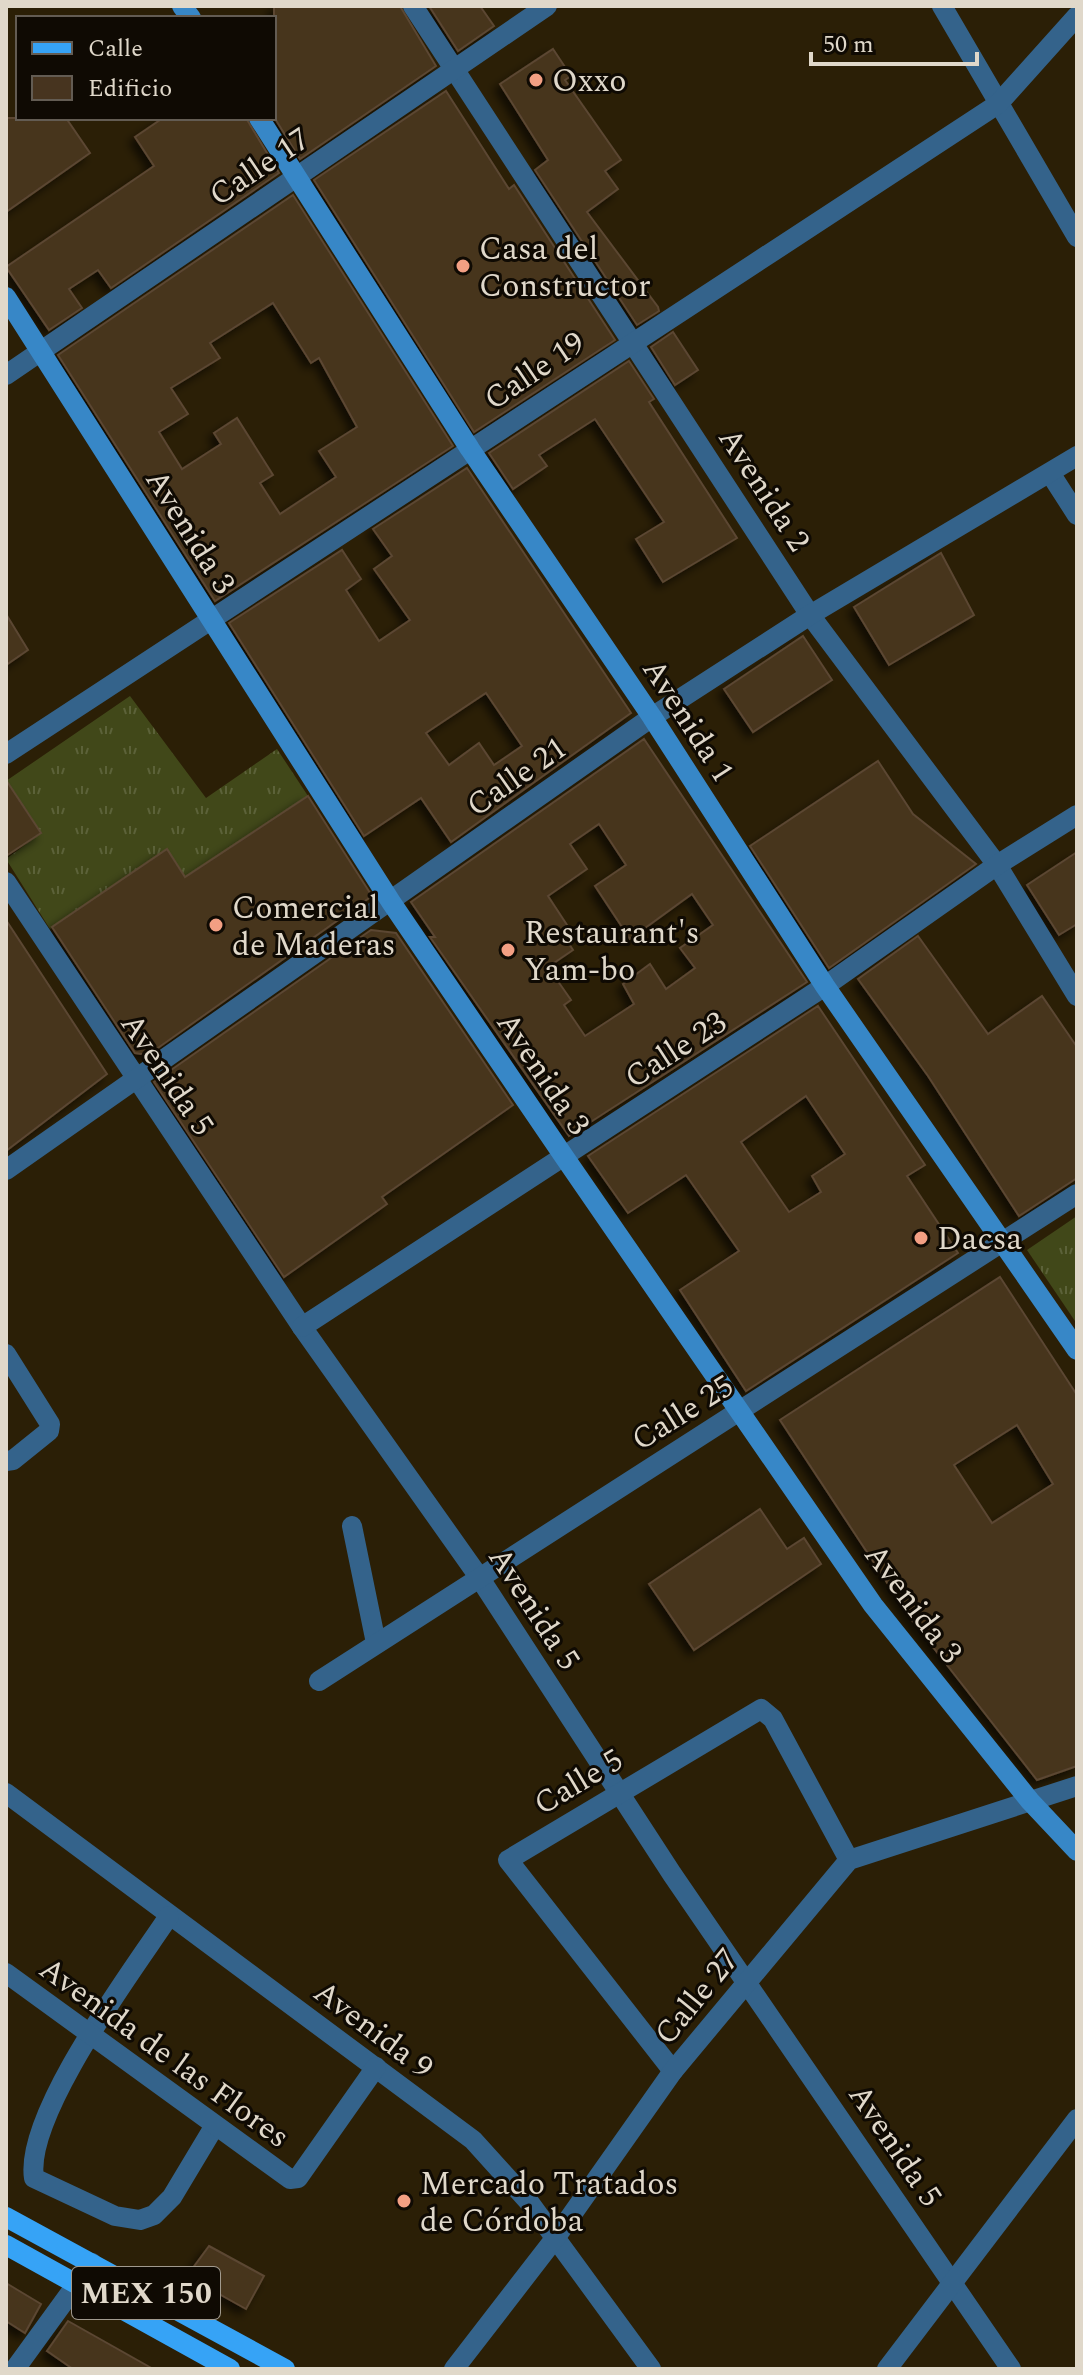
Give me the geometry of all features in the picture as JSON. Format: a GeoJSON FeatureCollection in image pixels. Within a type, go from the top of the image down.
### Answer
{"type":"FeatureCollection","features":[{"type":"Feature","properties":{"kind":"main road","name":"Avenida 1"},"geometry":{"type":"LineString","coordinates":[[260,120],[299,175],[470,449],[652,717],[825,986],[1004,1239],[1077,1350]]}},
{"type":"Feature","properties":{"kind":"main road","name":"Avenida 3"},"geometry":{"type":"LineString","coordinates":[[6,297],[391,902],[873,1605],[1030,1801],[1077,1851]]}},
{"type":"Feature","properties":{"kind":"main road","name":"MEX 150"},"geometry":{"type":"LineString","coordinates":[[6,2217],[285,2369]]}},
{"type":"Feature","properties":{"kind":"main road","name":"MEX 150"},"geometry":{"type":"LineString","coordinates":[[6,2245],[230,2369]]}},
{"type":"Feature","properties":{"kind":"street","name":"Avenida 2"},"geometry":{"type":"LineString","coordinates":[[413,6],[810,615],[997,865],[1077,996]]}},
{"type":"Feature","properties":{"kind":"street","name":"Calle 17"},"geometry":{"type":"LineString","coordinates":[[6,375],[547,6]]}},
{"type":"Feature","properties":{"kind":"street"},"geometry":{"type":"LineString","coordinates":[[942,6],[1077,237]]}},
{"type":"Feature","properties":{"kind":"street","name":"Calle 19"},"geometry":{"type":"LineString","coordinates":[[6,754],[633,340],[998,104],[1077,16]]}},
{"type":"Feature","properties":{"kind":"street","name":"Calle 21"},"geometry":{"type":"LineString","coordinates":[[6,1170],[652,717],[810,615],[1077,456]]}},
{"type":"Feature","properties":{"kind":"street"},"geometry":{"type":"LineString","coordinates":[[1050,473],[1077,515]]}},
{"type":"Feature","properties":{"kind":"street","name":"Calle 23"},"geometry":{"type":"LineString","coordinates":[[302,1327],[565,1158],[825,986],[997,865],[1077,815]]}},
{"type":"Feature","properties":{"kind":"street","name":"Avenida 5"},"geometry":{"type":"LineString","coordinates":[[6,882],[302,1327],[479,1577],[618,1791],[1011,2369]]}},
{"type":"Feature","properties":{"kind":"street","name":"Calle 25"},"geometry":{"type":"LineString","coordinates":[[319,1681],[1077,1194]]}},
{"type":"Feature","properties":{"kind":"street"},"geometry":{"type":"LineString","coordinates":[[6,1354],[50,1424],[49,1431],[13,1460],[6,1461]]}},
{"type":"Feature","properties":{"kind":"street"},"geometry":{"type":"LineString","coordinates":[[352,1526],[376,1643]]}},
{"type":"Feature","properties":{"kind":"street","name":"Calle 5"},"geometry":{"type":"LineString","coordinates":[[673,2071],[508,1860],[618,1791],[761,1709],[773,1719],[849,1860]]}},
{"type":"Feature","properties":{"kind":"street"},"geometry":{"type":"LineString","coordinates":[[849,1860],[1077,1786]]}},
{"type":"Feature","properties":{"kind":"street","name":"Avenida 9"},"geometry":{"type":"LineString","coordinates":[[6,1793],[473,2140],[501,2167],[556,2237],[651,2369]]}},
{"type":"Feature","properties":{"kind":"street","name":"Calle 27"},"geometry":{"type":"LineString","coordinates":[[454,2369],[556,2237],[673,2071],[849,1860]]}},
{"type":"Feature","properties":{"kind":"street"},"geometry":{"type":"LineString","coordinates":[[169,1916],[90,2035],[43,2128],[35,2153],[34,2178],[115,2216],[147,2218],[172,2197],[214,2127]]}},
{"type":"Feature","properties":{"kind":"street","name":"Avenida de las Flores"},"geometry":{"type":"LineString","coordinates":[[6,1973],[214,2127],[290,2179],[298,2178],[376,2067]]}},
{"type":"Feature","properties":{"kind":"street"},"geometry":{"type":"LineString","coordinates":[[887,2369],[1077,2119]]}},
{"type":"Feature","properties":{"kind":"street"},"geometry":{"type":"LineString","coordinates":[[15,2369],[92,2263]]}},
{"type":"Feature","properties":{"kind":"green space"},"geometry":{"type":"Polygon","coordinates":[[[130,696],[206,798],[277,749],[308,796],[185,877],[166,849],[50,929],[6,859],[41,833],[6,781],[130,696]]]}},
{"type":"Feature","properties":{"kind":"green space"},"geometry":{"type":"Polygon","coordinates":[[[1077,1216],[1077,1324],[1027,1250],[1077,1216]]]}},
{"type":"Feature","properties":{"kind":"building"},"geometry":{"type":"Polygon","coordinates":[[[274,6],[400,6],[436,66],[300,159],[276,120],[274,6]]]}},
{"type":"Feature","properties":{"kind":"building"},"geometry":{"type":"Polygon","coordinates":[[[429,6],[480,6],[494,26],[458,51],[429,6]]]}},
{"type":"Feature","properties":{"kind":"building"},"geometry":{"type":"Polygon","coordinates":[[[553,49],[571,76],[565,80],[621,160],[605,171],[618,189],[587,212],[658,307],[659,311],[637,325],[535,170],[548,160],[500,84],[553,49]]]}},
{"type":"Feature","properties":{"kind":"building"},"geometry":{"type":"Polygon","coordinates":[[[446,91],[509,189],[514,185],[615,340],[474,432],[314,180],[446,91]]]}},
{"type":"Feature","properties":{"kind":"building"},"geometry":{"type":"Polygon","coordinates":[[[6,118],[67,120],[90,153],[6,212],[6,118]]]}},
{"type":"Feature","properties":{"kind":"building"},"geometry":{"type":"Polygon","coordinates":[[[160,120],[247,120],[279,173],[111,288],[98,270],[69,289],[82,308],[49,330],[6,267],[154,166],[135,137],[160,120]]]}},
{"type":"Feature","properties":{"kind":"building"},"geometry":{"type":"Polygon","coordinates":[[[293,195],[453,446],[215,601],[58,355],[293,195]],[[273,303],[210,343],[220,358],[171,388],[188,414],[159,432],[182,469],[221,444],[214,433],[237,418],[273,475],[260,483],[280,514],[336,477],[319,451],[357,427],[319,358],[311,363],[273,303]]]}},
{"type":"Feature","properties":{"kind":"building"},"geometry":{"type":"Polygon","coordinates":[[[673,332],[698,370],[675,385],[651,347],[673,332]]]}},
{"type":"Feature","properties":{"kind":"building"},"geometry":{"type":"Polygon","coordinates":[[[629,361],[654,399],[649,402],[737,538],[663,582],[636,539],[664,522],[595,419],[539,455],[547,466],[513,489],[489,453],[629,361]]]}},
{"type":"Feature","properties":{"kind":"building"},"geometry":{"type":"Polygon","coordinates":[[[467,468],[631,713],[451,842],[421,798],[364,836],[229,623],[342,550],[361,579],[346,590],[379,641],[410,620],[374,569],[392,556],[373,529],[467,468]],[[486,693],[426,733],[449,765],[479,743],[494,765],[522,746],[486,693]]]}},
{"type":"Feature","properties":{"kind":"building"},"geometry":{"type":"Polygon","coordinates":[[[941,553],[974,615],[889,665],[854,607],[941,553]]]}},
{"type":"Feature","properties":{"kind":"building"},"geometry":{"type":"Polygon","coordinates":[[[6,614],[28,650],[6,665],[6,614]]]}},
{"type":"Feature","properties":{"kind":"building"},"geometry":{"type":"Polygon","coordinates":[[[803,636],[832,680],[753,732],[724,689],[803,636]]]}},
{"type":"Feature","properties":{"kind":"building"},"geometry":{"type":"Polygon","coordinates":[[[644,739],[807,982],[569,1136],[430,937],[435,937],[411,902],[644,739]],[[599,824],[570,844],[587,869],[548,896],[571,931],[564,936],[573,950],[548,967],[571,1000],[564,1005],[585,1036],[634,1004],[623,984],[650,964],[666,989],[695,968],[680,948],[713,925],[692,894],[630,939],[595,886],[626,865],[599,824]]]}},
{"type":"Feature","properties":{"kind":"building"},"geometry":{"type":"Polygon","coordinates":[[[878,761],[913,814],[976,864],[829,968],[750,846],[878,761]]]}},
{"type":"Feature","properties":{"kind":"building"},"geometry":{"type":"Polygon","coordinates":[[[6,780],[41,833],[6,856],[6,780]]]}},
{"type":"Feature","properties":{"kind":"building"},"geometry":{"type":"Polygon","coordinates":[[[308,796],[372,896],[148,1055],[135,1053],[52,927],[167,849],[185,877],[308,796]]]}},
{"type":"Feature","properties":{"kind":"building"},"geometry":{"type":"Polygon","coordinates":[[[1077,852],[1077,924],[1059,935],[1027,885],[1077,852]]]}},
{"type":"Feature","properties":{"kind":"building"},"geometry":{"type":"Polygon","coordinates":[[[6,920],[107,1074],[6,1151],[6,920]]]}},
{"type":"Feature","properties":{"kind":"building"},"geometry":{"type":"Polygon","coordinates":[[[371,930],[396,933],[513,1105],[382,1197],[387,1204],[284,1277],[154,1082],[371,930]]]}},
{"type":"Feature","properties":{"kind":"building"},"geometry":{"type":"Polygon","coordinates":[[[918,936],[988,1034],[1042,996],[1077,1047],[1077,1178],[1019,1216],[928,1076],[858,979],[918,936]]]}},
{"type":"Feature","properties":{"kind":"building"},"geometry":{"type":"Polygon","coordinates":[[[818,1006],[925,1165],[907,1176],[958,1253],[746,1391],[680,1290],[739,1251],[686,1175],[628,1213],[588,1156],[818,1006]],[[806,1096],[741,1142],[789,1212],[821,1192],[812,1176],[845,1154],[806,1096]]]}},
{"type":"Feature","properties":{"kind":"building"},"geometry":{"type":"Polygon","coordinates":[[[1000,1277],[1077,1395],[1077,1766],[1037,1780],[911,1619],[780,1420],[1000,1277]],[[1017,1425],[954,1465],[992,1523],[1053,1484],[1017,1425]]]}},
{"type":"Feature","properties":{"kind":"building"},"geometry":{"type":"Polygon","coordinates":[[[760,1509],[787,1549],[804,1538],[821,1564],[694,1650],[649,1584],[760,1509]]]}},
{"type":"Feature","properties":{"kind":"building"},"geometry":{"type":"Polygon","coordinates":[[[209,2246],[264,2276],[246,2309],[187,2276],[209,2246]]]}},
{"type":"Feature","properties":{"kind":"building"},"geometry":{"type":"Polygon","coordinates":[[[6,2283],[41,2304],[25,2333],[6,2321],[6,2283]]]}},
{"type":"Feature","properties":{"kind":"building"},"geometry":{"type":"Polygon","coordinates":[[[68,2321],[153,2369],[73,2369],[47,2351],[68,2321]]]}},
{"type":"Feature","properties":{"kind":"place","name":"Oxxo"},"geometry":{"type":"Point","coordinates":[536,80]}},
{"type":"Feature","properties":{"kind":"place","name":"Casa del Constructor"},"geometry":{"type":"Point","coordinates":[463,266]}},
{"type":"Feature","properties":{"kind":"place","name":"Comercial de Maderas"},"geometry":{"type":"Point","coordinates":[216,925]}},
{"type":"Feature","properties":{"kind":"place","name":"Restaurant's Yam-bo"},"geometry":{"type":"Point","coordinates":[508,950]}},
{"type":"Feature","properties":{"kind":"place","name":"Dacsa"},"geometry":{"type":"Point","coordinates":[921,1238]}},
{"type":"Feature","properties":{"kind":"place","name":"Mercado Tratados de Córdoba"},"geometry":{"type":"Point","coordinates":[404,2201]}}]}
